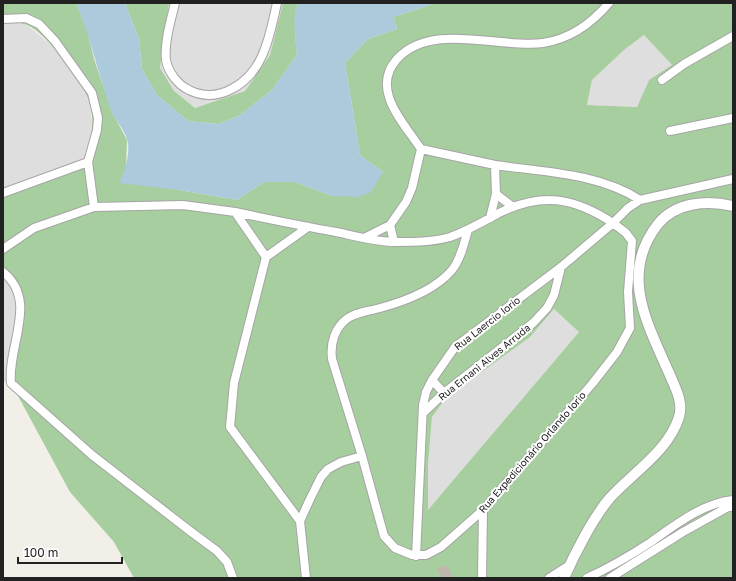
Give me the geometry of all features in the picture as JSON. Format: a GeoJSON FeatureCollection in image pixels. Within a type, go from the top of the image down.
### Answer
{"type":"FeatureCollection","features":[{"type":"Feature","properties":{"kind":"street"},"geometry":{"type":"LineString","coordinates":[[175,3],[166,52],[168,69],[176,81],[187,90],[209,95],[230,91],[251,74],[266,47],[277,3]]}},
{"type":"Feature","properties":{"kind":"street"},"geometry":{"type":"LineString","coordinates":[[609,3],[599,15],[575,33],[553,41],[523,44],[435,39],[426,41],[407,51],[389,70],[386,81],[387,93],[394,107],[421,149],[495,165],[601,182],[626,191],[640,200],[733,179]]}},
{"type":"Feature","properties":{"kind":"street"},"geometry":{"type":"LineString","coordinates":[[3,19],[26,18],[39,24],[55,41],[92,93],[97,111],[98,124],[88,162],[94,207]]}},
{"type":"Feature","properties":{"kind":"street"},"geometry":{"type":"LineString","coordinates":[[662,80],[684,64],[733,36]]}},
{"type":"Feature","properties":{"kind":"street"},"geometry":{"type":"LineString","coordinates":[[670,131],[733,118]]}},
{"type":"Feature","properties":{"kind":"street"},"geometry":{"type":"LineString","coordinates":[[364,238],[390,225],[409,196],[421,149]]}},
{"type":"Feature","properties":{"kind":"street"},"geometry":{"type":"LineString","coordinates":[[3,193],[88,162]]}},
{"type":"Feature","properties":{"kind":"street"},"geometry":{"type":"LineString","coordinates":[[490,218],[496,194],[495,165]]}},
{"type":"Feature","properties":{"kind":"street"},"geometry":{"type":"LineString","coordinates":[[496,194],[513,207]]}},
{"type":"Feature","properties":{"kind":"street"},"geometry":{"type":"LineString","coordinates":[[3,249],[34,228],[94,207],[179,205],[235,212],[364,238],[394,242],[434,240],[451,236],[468,230],[513,207],[537,200],[556,199],[591,209],[613,223]]}},
{"type":"Feature","properties":{"kind":"street","name":"Rua Laercio Iorio"},"geometry":{"type":"LineString","coordinates":[[416,556],[424,398],[432,380],[459,344],[561,267],[613,223],[628,208],[640,200]]}},
{"type":"Feature","properties":{"kind":"street"},"geometry":{"type":"LineString","coordinates":[[564,578],[608,501],[666,442],[680,416],[681,409],[677,393],[640,304],[639,272],[642,251],[648,239],[664,218],[677,209],[710,203],[733,206]]}},
{"type":"Feature","properties":{"kind":"street"},"geometry":{"type":"LineString","coordinates":[[235,212],[266,256]]}},
{"type":"Feature","properties":{"kind":"street","name":"Rua Expedicionário Orlando Iorio"},"geometry":{"type":"LineString","coordinates":[[416,556],[433,552],[441,547],[483,510],[607,366],[617,352],[630,328],[628,292],[632,241],[626,232],[613,223]]}},
{"type":"Feature","properties":{"kind":"street"},"geometry":{"type":"LineString","coordinates":[[390,225],[394,242]]}},
{"type":"Feature","properties":{"kind":"street"},"geometry":{"type":"LineString","coordinates":[[300,521],[230,427],[234,383],[266,256],[308,227]]}},
{"type":"Feature","properties":{"kind":"street"},"geometry":{"type":"LineString","coordinates":[[416,556],[399,551],[387,541],[380,522],[362,456],[332,359],[331,346],[336,332],[342,324],[352,316],[404,300],[434,286],[453,269],[462,249],[468,230]]}},
{"type":"Feature","properties":{"kind":"street"},"geometry":{"type":"LineString","coordinates":[[451,236],[462,249]]}},
{"type":"Feature","properties":{"kind":"street","name":"Rua Ernani Alves Arruda"},"geometry":{"type":"LineString","coordinates":[[423,413],[444,393],[516,338],[541,315],[554,295],[561,267]]}},
{"type":"Feature","properties":{"kind":"street"},"geometry":{"type":"LineString","coordinates":[[3,272],[11,280],[18,293],[21,307],[11,370],[11,383],[92,455],[218,551],[227,562],[233,578]]}},
{"type":"Feature","properties":{"kind":"street"},"geometry":{"type":"LineString","coordinates":[[432,380],[444,393]]}},
{"type":"Feature","properties":{"kind":"street"},"geometry":{"type":"LineString","coordinates":[[306,578],[300,521],[316,486],[328,469],[341,462],[362,456]]}},
{"type":"Feature","properties":{"kind":"street"},"geometry":{"type":"LineString","coordinates":[[587,578],[629,556],[685,518],[719,503],[733,500]]}},
{"type":"Feature","properties":{"kind":"street"},"geometry":{"type":"LineString","coordinates":[[610,578],[683,532],[728,507],[733,507]]}},
{"type":"Feature","properties":{"kind":"street"},"geometry":{"type":"LineString","coordinates":[[482,578],[483,510]]}},
{"type":"Feature","properties":{"kind":"street"},"geometry":{"type":"LineString","coordinates":[[549,578],[571,564]]}},
{"type":"Feature","properties":{"kind":"shaded area"},"geometry":{"type":"Polygon","coordinates":[[[169,3],[283,3],[270,55],[245,91],[195,108],[174,91],[160,68],[169,3]]]}},
{"type":"Feature","properties":{"kind":"shaded area"},"geometry":{"type":"Polygon","coordinates":[[[15,22],[28,26],[55,48],[81,84],[90,104],[93,130],[88,162],[3,192],[3,23],[15,22]]]}},
{"type":"Feature","properties":{"kind":"shaded area"},"geometry":{"type":"Polygon","coordinates":[[[644,35],[672,65],[649,80],[637,107],[587,105],[592,80],[624,50],[644,35]]]}},
{"type":"Feature","properties":{"kind":"shaded area"},"geometry":{"type":"Polygon","coordinates":[[[3,277],[18,293],[11,383],[3,382],[3,277]]]}},
{"type":"Feature","properties":{"kind":"shaded area"},"geometry":{"type":"Polygon","coordinates":[[[554,309],[579,332],[428,511],[428,465],[432,417],[446,398],[530,337],[554,309]]]}},
{"type":"Feature","properties":{"kind":"green space"},"geometry":{"type":"Polygon","coordinates":[[[3,3],[76,3],[87,30],[94,59],[112,112],[127,140],[126,168],[179,190],[237,200],[264,182],[295,182],[332,196],[383,172],[360,155],[345,63],[368,39],[397,29],[393,17],[437,3],[733,3],[733,578],[134,578],[114,542],[70,492],[11,383],[18,293],[3,277],[3,192],[88,162],[92,133],[92,118],[90,104],[86,95],[73,72],[54,48],[35,30],[27,25],[15,22],[3,23],[3,3]],[[644,35],[624,50],[592,80],[587,105],[637,107],[649,80],[672,65],[644,35]],[[554,309],[530,337],[446,398],[432,417],[428,465],[428,510],[579,332],[554,309]]]}},
{"type":"Feature","properties":{"kind":"green space"},"geometry":{"type":"Polygon","coordinates":[[[125,3],[169,3],[160,68],[174,91],[195,108],[245,91],[270,55],[283,3],[298,3],[295,15],[297,55],[272,90],[239,116],[218,124],[188,121],[157,95],[142,69],[139,39],[125,3]]]}},
{"type":"Feature","properties":{"kind":"water"},"geometry":{"type":"Polygon","coordinates":[[[76,3],[125,3],[139,39],[142,69],[157,95],[188,121],[218,124],[239,116],[272,90],[297,55],[294,22],[298,3],[437,3],[393,17],[397,29],[368,39],[345,63],[360,155],[383,172],[371,192],[359,197],[332,196],[295,182],[264,182],[237,200],[179,190],[119,183],[127,162],[127,139],[111,110],[86,29],[76,3]]]}},
{"type":"Feature","properties":{"kind":"building"},"geometry":{"type":"Polygon","coordinates":[[[447,566],[453,578],[442,578],[437,569],[447,566]]]}}]}
